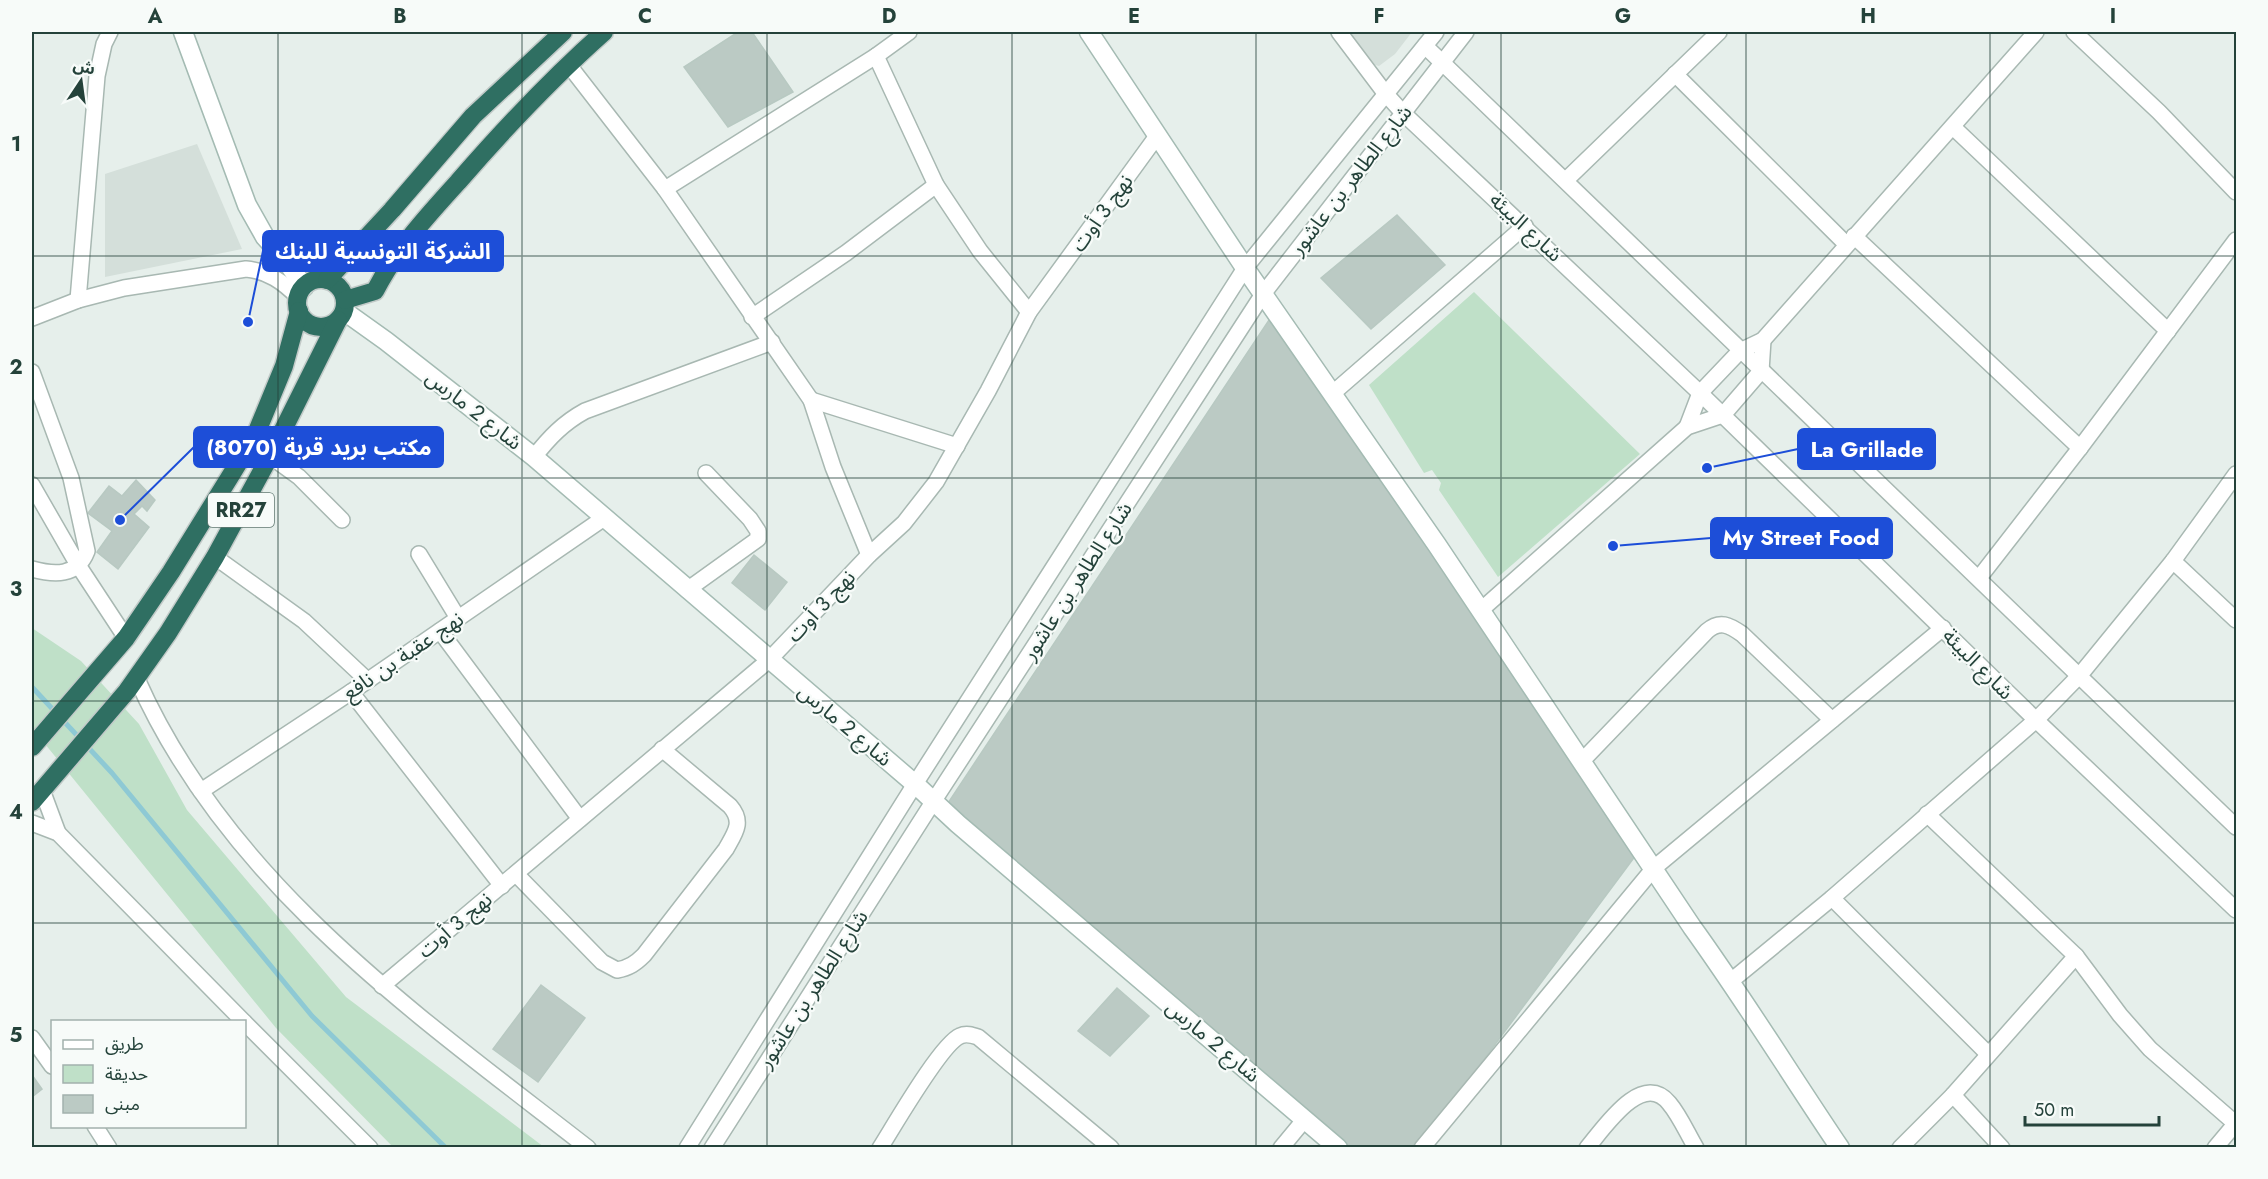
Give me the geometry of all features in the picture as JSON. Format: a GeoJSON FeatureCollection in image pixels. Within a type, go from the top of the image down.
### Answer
{"type":"FeatureCollection","features":[{"type":"Feature","properties":{"kind":"highway","name":"RR27"},"geometry":{"type":"LineString","coordinates":[[32,747],[126,638],[177,562],[256,434],[285,366],[309,291],[392,210],[473,116],[562,32]]}},
{"type":"Feature","properties":{"kind":"highway"},"geometry":{"type":"LineString","coordinates":[[343,310],[339,288],[309,291],[305,320],[314,326],[330,325],[343,310],[375,291],[387,267],[417,229],[499,134],[568,64],[604,32]]}},
{"type":"Feature","properties":{"kind":"highway","name":"RR27"},"geometry":{"type":"LineString","coordinates":[[42,791],[132,685],[168,633],[214,557],[270,456],[343,310]]}},
{"type":"Feature","properties":{"kind":"street"},"geometry":{"type":"LineString","coordinates":[[78,300],[98,76],[104,44],[110,32]]}},
{"type":"Feature","properties":{"kind":"street"},"geometry":{"type":"LineString","coordinates":[[183,32],[247,205],[266,237],[309,291]]}},
{"type":"Feature","properties":{"kind":"street"},"geometry":{"type":"LineString","coordinates":[[665,189],[876,56],[909,32]]}},
{"type":"Feature","properties":{"kind":"street"},"geometry":{"type":"LineString","coordinates":[[1089,32],[1245,268],[1481,610],[1692,927],[1731,981],[1840,1148]]}},
{"type":"Feature","properties":{"kind":"street","name":"شارع البيئة"},"geometry":{"type":"LineString","coordinates":[[1339,32],[1385,93],[1403,112],[1723,415],[2036,720],[2236,910]]}},
{"type":"Feature","properties":{"kind":"street","name":"شارع الطاهر بن عاشور"},"geometry":{"type":"LineString","coordinates":[[687,1148],[915,784],[1245,268],[1436,32]]}},
{"type":"Feature","properties":{"kind":"street","name":"شارع الطاهر بن عاشور"},"geometry":{"type":"LineString","coordinates":[[712,1148],[933,802],[1263,294],[1466,32]]}},
{"type":"Feature","properties":{"kind":"street"},"geometry":{"type":"LineString","coordinates":[[1566,180],[1719,32]]}},
{"type":"Feature","properties":{"kind":"street"},"geometry":{"type":"LineString","coordinates":[[1687,427],[1700,393],[1740,351],[1763,340],[2036,32]]}},
{"type":"Feature","properties":{"kind":"street"},"geometry":{"type":"LineString","coordinates":[[2073,32],[2160,112],[2236,192]]}},
{"type":"Feature","properties":{"kind":"street"},"geometry":{"type":"LineString","coordinates":[[1425,46],[1566,180],[1740,351],[2235,821]]}},
{"type":"Feature","properties":{"kind":"street"},"geometry":{"type":"LineString","coordinates":[[876,56],[936,185],[980,251],[1029,312]]}},
{"type":"Feature","properties":{"kind":"street"},"geometry":{"type":"LineString","coordinates":[[568,64],[665,189],[811,400],[833,467],[869,555]]}},
{"type":"Feature","properties":{"kind":"street"},"geometry":{"type":"LineString","coordinates":[[1675,74],[1850,240],[2080,448]]}},
{"type":"Feature","properties":{"kind":"street"},"geometry":{"type":"LineString","coordinates":[[1953,127],[2168,331]]}},
{"type":"Feature","properties":{"kind":"street","name":"نهج 3 أوت"},"geometry":{"type":"LineString","coordinates":[[382,986],[769,660],[869,555],[904,524],[936,483],[1029,312],[1157,136]]}},
{"type":"Feature","properties":{"kind":"street"},"geometry":{"type":"LineString","coordinates":[[752,317],[846,253],[936,185]]}},
{"type":"Feature","properties":{"kind":"street"},"geometry":{"type":"LineString","coordinates":[[1333,393],[1525,226]]}},
{"type":"Feature","properties":{"kind":"street"},"geometry":{"type":"LineString","coordinates":[[1979,578],[2236,240]]}},
{"type":"Feature","properties":{"kind":"street"},"geometry":{"type":"LineString","coordinates":[[32,318],[78,300],[124,288],[246,269],[257,270],[309,291]]}},
{"type":"Feature","properties":{"kind":"street","name":"شارع 2 مارس"},"geometry":{"type":"LineString","coordinates":[[343,310],[534,457],[1338,1148]]}},
{"type":"Feature","properties":{"kind":"street"},"geometry":{"type":"LineString","coordinates":[[1481,610],[1687,427],[1723,415],[1761,371],[1763,340]]}},
{"type":"Feature","properties":{"kind":"street"},"geometry":{"type":"LineString","coordinates":[[534,457],[550,436],[585,411],[772,342]]}},
{"type":"Feature","properties":{"kind":"street"},"geometry":{"type":"LineString","coordinates":[[32,372],[71,478],[87,551],[78,565],[66,572],[51,574],[32,569]]}},
{"type":"Feature","properties":{"kind":"street"},"geometry":{"type":"LineString","coordinates":[[811,400],[957,446]]}},
{"type":"Feature","properties":{"kind":"street"},"geometry":{"type":"LineString","coordinates":[[270,456],[299,477],[342,520]]}},
{"type":"Feature","properties":{"kind":"street"},"geometry":{"type":"LineString","coordinates":[[687,590],[758,539],[758,531],[750,519],[706,473]]}},
{"type":"Feature","properties":{"kind":"street"},"geometry":{"type":"LineString","coordinates":[[1731,981],[1832,898],[2036,720],[2080,675],[2173,561],[2236,474]]}},
{"type":"Feature","properties":{"kind":"street"},"geometry":{"type":"LineString","coordinates":[[32,485],[78,565],[126,638]]}},
{"type":"Feature","properties":{"kind":"street","name":"نهج عقبة بن نافع"},"geometry":{"type":"LineString","coordinates":[[201,791],[351,692],[604,518]]}},
{"type":"Feature","properties":{"kind":"street"},"geometry":{"type":"LineString","coordinates":[[419,554],[458,618]]}},
{"type":"Feature","properties":{"kind":"street"},"geometry":{"type":"LineString","coordinates":[[214,557],[304,621],[367,680]]}},
{"type":"Feature","properties":{"kind":"street"},"geometry":{"type":"LineString","coordinates":[[2173,561],[2236,620]]}},
{"type":"Feature","properties":{"kind":"street"},"geometry":{"type":"LineString","coordinates":[[1582,760],[1707,631],[1714,625],[1720,624],[1729,625],[1742,634],[1832,720]]}},
{"type":"Feature","properties":{"kind":"street"},"geometry":{"type":"LineString","coordinates":[[1422,1148],[1653,868],[1943,628]]}},
{"type":"Feature","properties":{"kind":"street"},"geometry":{"type":"LineString","coordinates":[[440,631],[580,819]]}},
{"type":"Feature","properties":{"kind":"street"},"geometry":{"type":"LineString","coordinates":[[132,685],[214,810],[288,899],[382,986],[588,1148]]}},
{"type":"Feature","properties":{"kind":"street"},"geometry":{"type":"LineString","coordinates":[[351,692],[502,886]]}},
{"type":"Feature","properties":{"kind":"street"},"geometry":{"type":"LineString","coordinates":[[516,874],[602,962],[617,970],[636,963],[726,849],[735,833],[738,821],[730,806],[662,749]]}},
{"type":"Feature","properties":{"kind":"street"},"geometry":{"type":"LineString","coordinates":[[42,791],[58,833],[242,1020]]}},
{"type":"Feature","properties":{"kind":"street"},"geometry":{"type":"LineString","coordinates":[[1927,814],[2076,956],[2120,1015],[2150,1049],[2236,1124],[2215,1148]]}},
{"type":"Feature","properties":{"kind":"street"},"geometry":{"type":"LineString","coordinates":[[32,823],[58,833]]}},
{"type":"Feature","properties":{"kind":"street"},"geometry":{"type":"LineString","coordinates":[[1832,898],[1988,1054]]}},
{"type":"Feature","properties":{"kind":"street"},"geometry":{"type":"LineString","coordinates":[[1900,1148],[1953,1095],[2076,956]]}},
{"type":"Feature","properties":{"kind":"street"},"geometry":{"type":"LineString","coordinates":[[246,1024],[370,1148]]}},
{"type":"Feature","properties":{"kind":"street"},"geometry":{"type":"LineString","coordinates":[[880,1148],[943,1051],[961,1035],[968,1034],[978,1037],[1111,1148]]}},
{"type":"Feature","properties":{"kind":"street"},"geometry":{"type":"LineString","coordinates":[[32,1038],[51,1065]]}},
{"type":"Feature","properties":{"kind":"street"},"geometry":{"type":"LineString","coordinates":[[1587,1148],[1629,1102],[1638,1095],[1648,1093],[1658,1094],[1668,1102],[1696,1148]]}},
{"type":"Feature","properties":{"kind":"street"},"geometry":{"type":"LineString","coordinates":[[1953,1095],[2002,1148]]}},
{"type":"Feature","properties":{"kind":"street"},"geometry":{"type":"LineString","coordinates":[[1281,1148],[1305,1119]]}},
{"type":"Feature","properties":{"kind":"street"},"geometry":{"type":"LineString","coordinates":[[96,1128],[110,1148]]}},
{"type":"Feature","properties":{"kind":"shaded area"},"geometry":{"type":"Polygon","coordinates":[[[1342,32],[1412,32],[1395,54],[1379,66],[1365,62],[1342,32]]]}},
{"type":"Feature","properties":{"kind":"shaded area"},"geometry":{"type":"Polygon","coordinates":[[[197,144],[242,249],[105,277],[105,174],[197,144]]]}},
{"type":"Feature","properties":{"kind":"green space"},"geometry":{"type":"Polygon","coordinates":[[[1474,292],[1640,454],[1498,577],[1439,490],[1441,483],[1432,470],[1424,473],[1369,385],[1474,292]]]}},
{"type":"Feature","properties":{"kind":"green space"},"geometry":{"type":"Polygon","coordinates":[[[32,628],[81,661],[139,724],[187,810],[346,997],[544,1147],[393,1147],[276,1028],[32,728],[32,628]]]}},
{"type":"Feature","properties":{"kind":"building"},"geometry":{"type":"Polygon","coordinates":[[[738,32],[752,32],[793,92],[728,127],[684,67],[738,32]]]}},
{"type":"Feature","properties":{"kind":"building"},"geometry":{"type":"Polygon","coordinates":[[[1397,215],[1445,265],[1371,329],[1321,278],[1397,215]]]}},
{"type":"Feature","properties":{"kind":"building"},"geometry":{"type":"Polygon","coordinates":[[[1271,317],[1636,855],[1418,1148],[1339,1148],[944,809],[1271,317]]]}},
{"type":"Feature","properties":{"kind":"building"},"geometry":{"type":"Polygon","coordinates":[[[136,480],[155,500],[147,511],[142,506],[134,514],[149,527],[118,569],[97,552],[112,531],[88,513],[109,486],[122,496],[136,480]]]}},
{"type":"Feature","properties":{"kind":"building"},"geometry":{"type":"Polygon","coordinates":[[[754,555],[787,582],[765,610],[732,583],[754,555]]]}},
{"type":"Feature","properties":{"kind":"building"},"geometry":{"type":"Polygon","coordinates":[[[541,985],[585,1018],[538,1082],[493,1049],[541,985]]]}},
{"type":"Feature","properties":{"kind":"building"},"geometry":{"type":"Polygon","coordinates":[[[1117,988],[1149,1016],[1110,1056],[1078,1031],[1117,988]]]}},
{"type":"Feature","properties":{"kind":"building"},"geometry":{"type":"Polygon","coordinates":[[[32,1075],[42,1089],[32,1097],[32,1075]]]}},
{"type":"Feature","properties":{"kind":"waterway"},"geometry":{"type":"LineString","coordinates":[[32,687],[112,773],[312,1016],[446,1148]]}},
{"type":"Feature","properties":{"kind":"place","name":"الشركة التونسية للبنك"},"geometry":{"type":"Point","coordinates":[248,322]}},
{"type":"Feature","properties":{"kind":"place","name":"La Grillade"},"geometry":{"type":"Point","coordinates":[1707,468]}},
{"type":"Feature","properties":{"kind":"place","name":"مكتب بريد قربة (8070)"},"geometry":{"type":"Point","coordinates":[120,520]}},
{"type":"Feature","properties":{"kind":"place","name":"My Street Food"},"geometry":{"type":"Point","coordinates":[1613,546]}}]}
